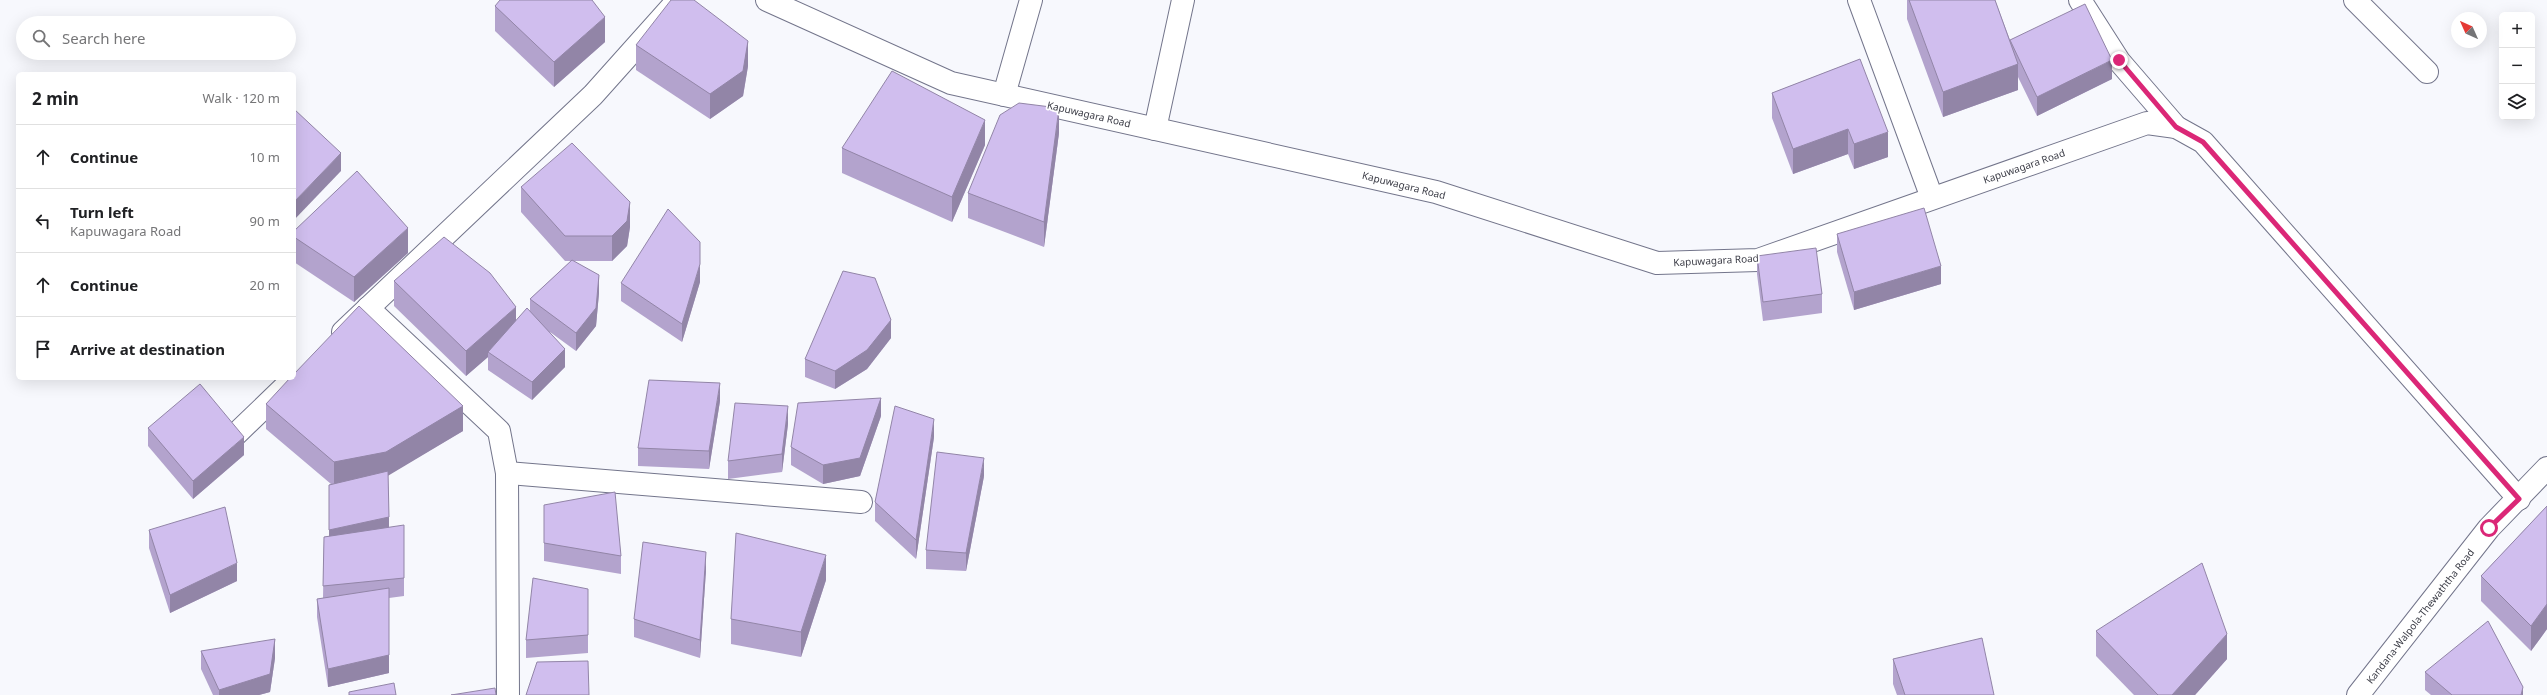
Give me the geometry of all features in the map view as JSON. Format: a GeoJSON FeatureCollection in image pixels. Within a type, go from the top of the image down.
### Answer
{"type":"FeatureCollection","features":[{"type":"Feature","properties":{"kind":"street"},"geometry":{"type":"LineString","coordinates":[[329,345],[593,95],[678,0]]}},
{"type":"Feature","properties":{"kind":"street","name":"Kapuwagara Road"},"geometry":{"type":"LineString","coordinates":[[767,0],[951,83],[1436,192],[1657,263],[1758,260],[2147,123],[2176,127],[2203,142],[2519,499]]}},
{"type":"Feature","properties":{"kind":"street"},"geometry":{"type":"LineString","coordinates":[[1004,95],[1031,0]]}},
{"type":"Feature","properties":{"kind":"street"},"geometry":{"type":"LineString","coordinates":[[1155,129],[1182,0]]}},
{"type":"Feature","properties":{"kind":"street"},"geometry":{"type":"LineString","coordinates":[[1859,0],[1932,198]]}},
{"type":"Feature","properties":{"kind":"street"},"geometry":{"type":"LineString","coordinates":[[2080,0],[2119,60],[2176,127]]}},
{"type":"Feature","properties":{"kind":"street"},"geometry":{"type":"LineString","coordinates":[[2355,0],[2428,72]]}},
{"type":"Feature","properties":{"kind":"street"},"geometry":{"type":"LineString","coordinates":[[368,308],[499,431],[507,473],[508,695]]}},
{"type":"Feature","properties":{"kind":"street"},"geometry":{"type":"LineString","coordinates":[[296,377],[301,372]]}},
{"type":"Feature","properties":{"kind":"street"},"geometry":{"type":"LineString","coordinates":[[234,436],[293,380]]}},
{"type":"Feature","properties":{"kind":"street","name":"Kandana-Walpola-Thewaththa Road"},"geometry":{"type":"LineString","coordinates":[[2358,695],[2489,528],[2519,499],[2547,468]]}},
{"type":"Feature","properties":{"kind":"street"},"geometry":{"type":"LineString","coordinates":[[507,473],[862,502]]}},
{"type":"Feature","properties":{"kind":"building"},"geometry":{"type":"Polygon","coordinates":[[[500,0],[592,0],[605,17],[554,62],[495,6],[500,0]]]}},
{"type":"Feature","properties":{"kind":"building"},"geometry":{"type":"Polygon","coordinates":[[[671,0],[694,0],[748,41],[743,71],[710,94],[636,45],[671,0]]]}},
{"type":"Feature","properties":{"kind":"building"},"geometry":{"type":"Polygon","coordinates":[[[1909,0],[1995,0],[2018,64],[1943,92],[1909,0]]]}},
{"type":"Feature","properties":{"kind":"building"},"geometry":{"type":"Polygon","coordinates":[[[2085,4],[2112,60],[2037,97],[2010,40],[2085,4]]]}},
{"type":"Feature","properties":{"kind":"building"},"geometry":{"type":"Polygon","coordinates":[[[1860,59],[1888,132],[1854,144],[1848,129],[1793,149],[1772,93],[1860,59]]]}},
{"type":"Feature","properties":{"kind":"building"},"geometry":{"type":"Polygon","coordinates":[[[892,71],[985,120],[952,197],[842,148],[892,71]]]}},
{"type":"Feature","properties":{"kind":"building"},"geometry":{"type":"Polygon","coordinates":[[[1019,103],[1059,108],[1044,222],[968,193],[1000,115],[1019,103]]]}},
{"type":"Feature","properties":{"kind":"building"},"geometry":{"type":"Polygon","coordinates":[[[296,111],[341,153],[296,200],[296,111]]]}},
{"type":"Feature","properties":{"kind":"building"},"geometry":{"type":"Polygon","coordinates":[[[572,143],[630,202],[627,221],[612,236],[565,236],[521,187],[572,143]]]}},
{"type":"Feature","properties":{"kind":"building"},"geometry":{"type":"Polygon","coordinates":[[[357,171],[408,228],[354,277],[296,238],[296,229],[357,171]]]}},
{"type":"Feature","properties":{"kind":"building"},"geometry":{"type":"Polygon","coordinates":[[[1924,208],[1941,266],[1854,292],[1837,234],[1924,208]]]}},
{"type":"Feature","properties":{"kind":"building"},"geometry":{"type":"Polygon","coordinates":[[[668,209],[700,242],[700,264],[682,324],[621,283],[668,209]]]}},
{"type":"Feature","properties":{"kind":"building"},"geometry":{"type":"Polygon","coordinates":[[[444,237],[490,273],[516,307],[466,351],[394,281],[444,237]]]}},
{"type":"Feature","properties":{"kind":"building"},"geometry":{"type":"Polygon","coordinates":[[[1816,248],[1822,294],[1763,302],[1757,256],[1816,248]]]}},
{"type":"Feature","properties":{"kind":"building"},"geometry":{"type":"Polygon","coordinates":[[[572,260],[599,275],[596,308],[576,333],[530,299],[572,260]]]}},
{"type":"Feature","properties":{"kind":"building"},"geometry":{"type":"Polygon","coordinates":[[[843,271],[875,278],[891,320],[867,350],[835,371],[805,359],[843,271]]]}},
{"type":"Feature","properties":{"kind":"building"},"geometry":{"type":"Polygon","coordinates":[[[359,306],[463,406],[386,452],[334,462],[266,404],[288,380],[296,380],[296,372],[359,306]]]}},
{"type":"Feature","properties":{"kind":"building"},"geometry":{"type":"Polygon","coordinates":[[[527,308],[565,349],[532,382],[488,352],[527,308]]]}},
{"type":"Feature","properties":{"kind":"building"},"geometry":{"type":"Polygon","coordinates":[[[649,380],[720,383],[709,451],[638,448],[649,380]]]}},
{"type":"Feature","properties":{"kind":"building"},"geometry":{"type":"Polygon","coordinates":[[[200,384],[244,437],[193,481],[148,428],[200,384]]]}},
{"type":"Feature","properties":{"kind":"building"},"geometry":{"type":"Polygon","coordinates":[[[881,398],[860,458],[823,465],[791,447],[798,403],[881,398]]]}},
{"type":"Feature","properties":{"kind":"building"},"geometry":{"type":"Polygon","coordinates":[[[735,403],[788,406],[782,454],[728,461],[735,403]]]}},
{"type":"Feature","properties":{"kind":"building"},"geometry":{"type":"Polygon","coordinates":[[[895,406],[934,419],[916,540],[875,502],[895,406]]]}},
{"type":"Feature","properties":{"kind":"building"},"geometry":{"type":"Polygon","coordinates":[[[937,452],[984,458],[966,553],[926,550],[937,452]]]}},
{"type":"Feature","properties":{"kind":"building"},"geometry":{"type":"Polygon","coordinates":[[[388,471],[389,517],[329,530],[329,485],[388,471]]]}},
{"type":"Feature","properties":{"kind":"building"},"geometry":{"type":"Polygon","coordinates":[[[615,492],[621,556],[544,543],[544,505],[615,492]]]}},
{"type":"Feature","properties":{"kind":"building"},"geometry":{"type":"Polygon","coordinates":[[[2547,506],[2547,604],[2531,626],[2481,576],[2547,506]]]}},
{"type":"Feature","properties":{"kind":"building"},"geometry":{"type":"Polygon","coordinates":[[[225,507],[237,563],[170,595],[149,530],[225,507]]]}},
{"type":"Feature","properties":{"kind":"building"},"geometry":{"type":"Polygon","coordinates":[[[404,525],[404,578],[323,586],[324,537],[404,525]]]}},
{"type":"Feature","properties":{"kind":"building"},"geometry":{"type":"Polygon","coordinates":[[[736,533],[826,555],[801,632],[731,619],[736,533]]]}},
{"type":"Feature","properties":{"kind":"building"},"geometry":{"type":"Polygon","coordinates":[[[643,542],[706,552],[700,640],[634,619],[643,542]]]}},
{"type":"Feature","properties":{"kind":"building"},"geometry":{"type":"Polygon","coordinates":[[[2202,563],[2227,634],[2172,695],[2158,695],[2096,631],[2202,563]]]}},
{"type":"Feature","properties":{"kind":"building"},"geometry":{"type":"Polygon","coordinates":[[[533,578],[588,589],[588,635],[526,640],[533,578]]]}},
{"type":"Feature","properties":{"kind":"building"},"geometry":{"type":"Polygon","coordinates":[[[389,588],[389,655],[328,669],[317,599],[389,588]]]}},
{"type":"Feature","properties":{"kind":"building"},"geometry":{"type":"Polygon","coordinates":[[[2488,621],[2523,687],[2521,695],[2452,695],[2425,672],[2488,621]]]}},
{"type":"Feature","properties":{"kind":"building"},"geometry":{"type":"Polygon","coordinates":[[[1982,638],[1994,695],[1905,695],[1893,659],[1982,638]]]}},
{"type":"Feature","properties":{"kind":"building"},"geometry":{"type":"Polygon","coordinates":[[[275,639],[270,674],[219,690],[201,651],[275,639]]]}},
{"type":"Feature","properties":{"kind":"building"},"geometry":{"type":"Polygon","coordinates":[[[588,661],[589,695],[526,695],[537,662],[588,661]]]}},
{"type":"Feature","properties":{"kind":"building"},"geometry":{"type":"Polygon","coordinates":[[[394,683],[396,695],[349,695],[349,692],[394,683]]]}},
{"type":"Feature","properties":{"kind":"building"},"geometry":{"type":"Polygon","coordinates":[[[495,688],[496,695],[451,695],[495,688]]]}},
{"type":"Feature","properties":{"kind":"route"},"geometry":{"type":"LineString","coordinates":[[2119,60],[2176,127],[2203,142],[2519,499],[2489,528]]}}]}
